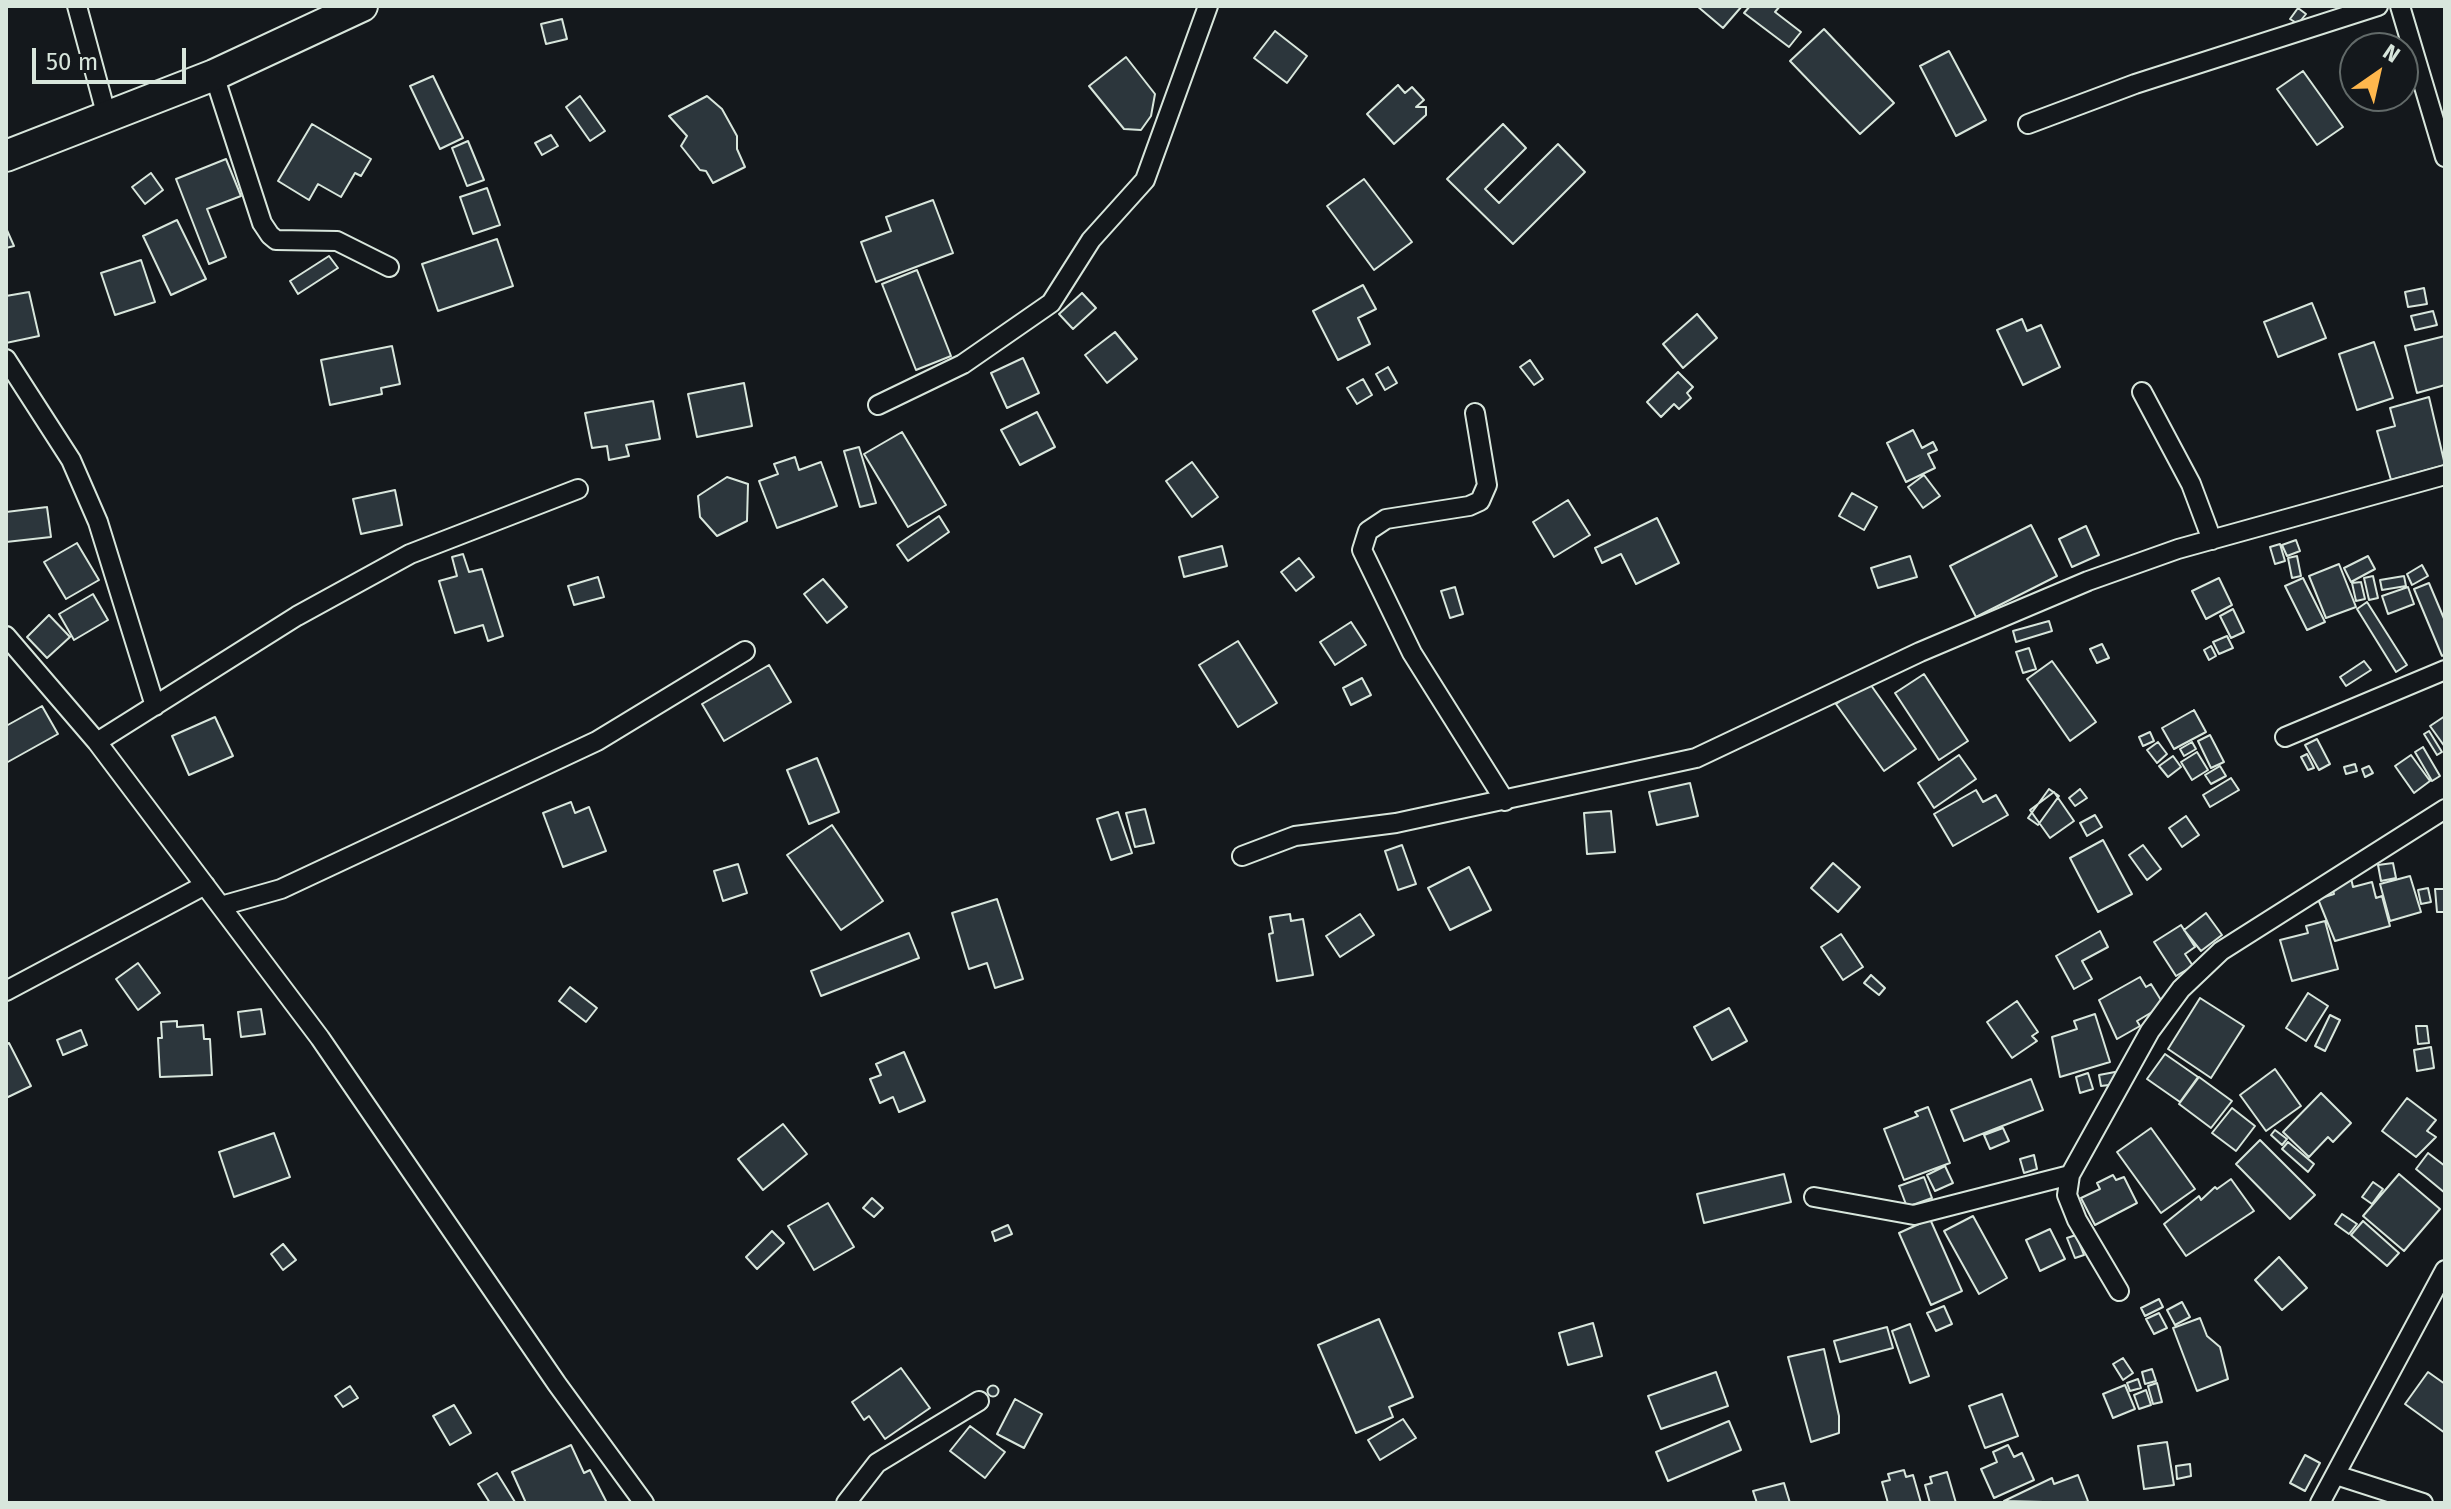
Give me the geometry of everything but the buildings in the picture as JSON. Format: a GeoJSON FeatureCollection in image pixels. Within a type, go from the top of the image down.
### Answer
{"type":"FeatureCollection","features":[{"type":"Feature","properties":{"kind":"main road"},"geometry":{"type":"LineString","coordinates":[[6,156],[214,75],[362,6]]}},
{"type":"Feature","properties":{"kind":"street"},"geometry":{"type":"LineString","coordinates":[[77,6],[107,117]]}},
{"type":"Feature","properties":{"kind":"street"},"geometry":{"type":"LineString","coordinates":[[878,405],[963,364],[1051,303],[1091,240],[1145,180],[1208,6]]}},
{"type":"Feature","properties":{"kind":"street"},"geometry":{"type":"LineString","coordinates":[[2028,124],[2135,84],[2378,6]]}},
{"type":"Feature","properties":{"kind":"street"},"geometry":{"type":"LineString","coordinates":[[2400,6],[2445,157]]}},
{"type":"Feature","properties":{"kind":"street"},"geometry":{"type":"LineString","coordinates":[[214,75],[262,223],[270,235],[276,240],[337,241],[389,267]]}},
{"type":"Feature","properties":{"kind":"street"},"geometry":{"type":"LineString","coordinates":[[6,359],[71,460],[98,522],[155,706]]}},
{"type":"Feature","properties":{"kind":"street"},"geometry":{"type":"LineString","coordinates":[[2142,392],[2191,484],[2212,540]]}},
{"type":"Feature","properties":{"kind":"street"},"geometry":{"type":"LineString","coordinates":[[1475,413],[1487,485],[1480,501],[1469,506],[1386,519],[1368,531],[1362,550],[1406,642],[1505,801]]}},
{"type":"Feature","properties":{"kind":"street"},"geometry":{"type":"LineString","coordinates":[[1242,856],[1295,836],[1396,823],[1696,758],[1920,652],[2074,587],[2212,540],[2445,475]]}},
{"type":"Feature","properties":{"kind":"street"},"geometry":{"type":"LineString","coordinates":[[97,742],[297,616],[410,554],[578,489]]}},
{"type":"Feature","properties":{"kind":"street"},"geometry":{"type":"LineString","coordinates":[[6,636],[97,742],[320,1038],[557,1384],[644,1503]]}},
{"type":"Feature","properties":{"kind":"street"},"geometry":{"type":"LineString","coordinates":[[221,906],[281,889],[597,741],[745,651]]}},
{"type":"Feature","properties":{"kind":"street"},"geometry":{"type":"LineString","coordinates":[[2285,737],[2445,670]]}},
{"type":"Feature","properties":{"kind":"street"},"geometry":{"type":"LineString","coordinates":[[2119,1291],[2077,1220],[2067,1195],[2070,1175],[2150,1031],[2181,989],[2221,951],[2445,809]]}},
{"type":"Feature","properties":{"kind":"street"},"geometry":{"type":"LineString","coordinates":[[6,991],[205,885]]}},
{"type":"Feature","properties":{"kind":"street"},"geometry":{"type":"LineString","coordinates":[[1814,1197],[1914,1215],[2070,1175]]}},
{"type":"Feature","properties":{"kind":"street"},"geometry":{"type":"LineString","coordinates":[[2320,1503],[2445,1270]]}},
{"type":"Feature","properties":{"kind":"street"},"geometry":{"type":"LineString","coordinates":[[846,1503],[877,1463],[979,1401]]}},
{"type":"Feature","properties":{"kind":"street"},"geometry":{"type":"LineString","coordinates":[[2336,1475],[2423,1503]]}}]}
